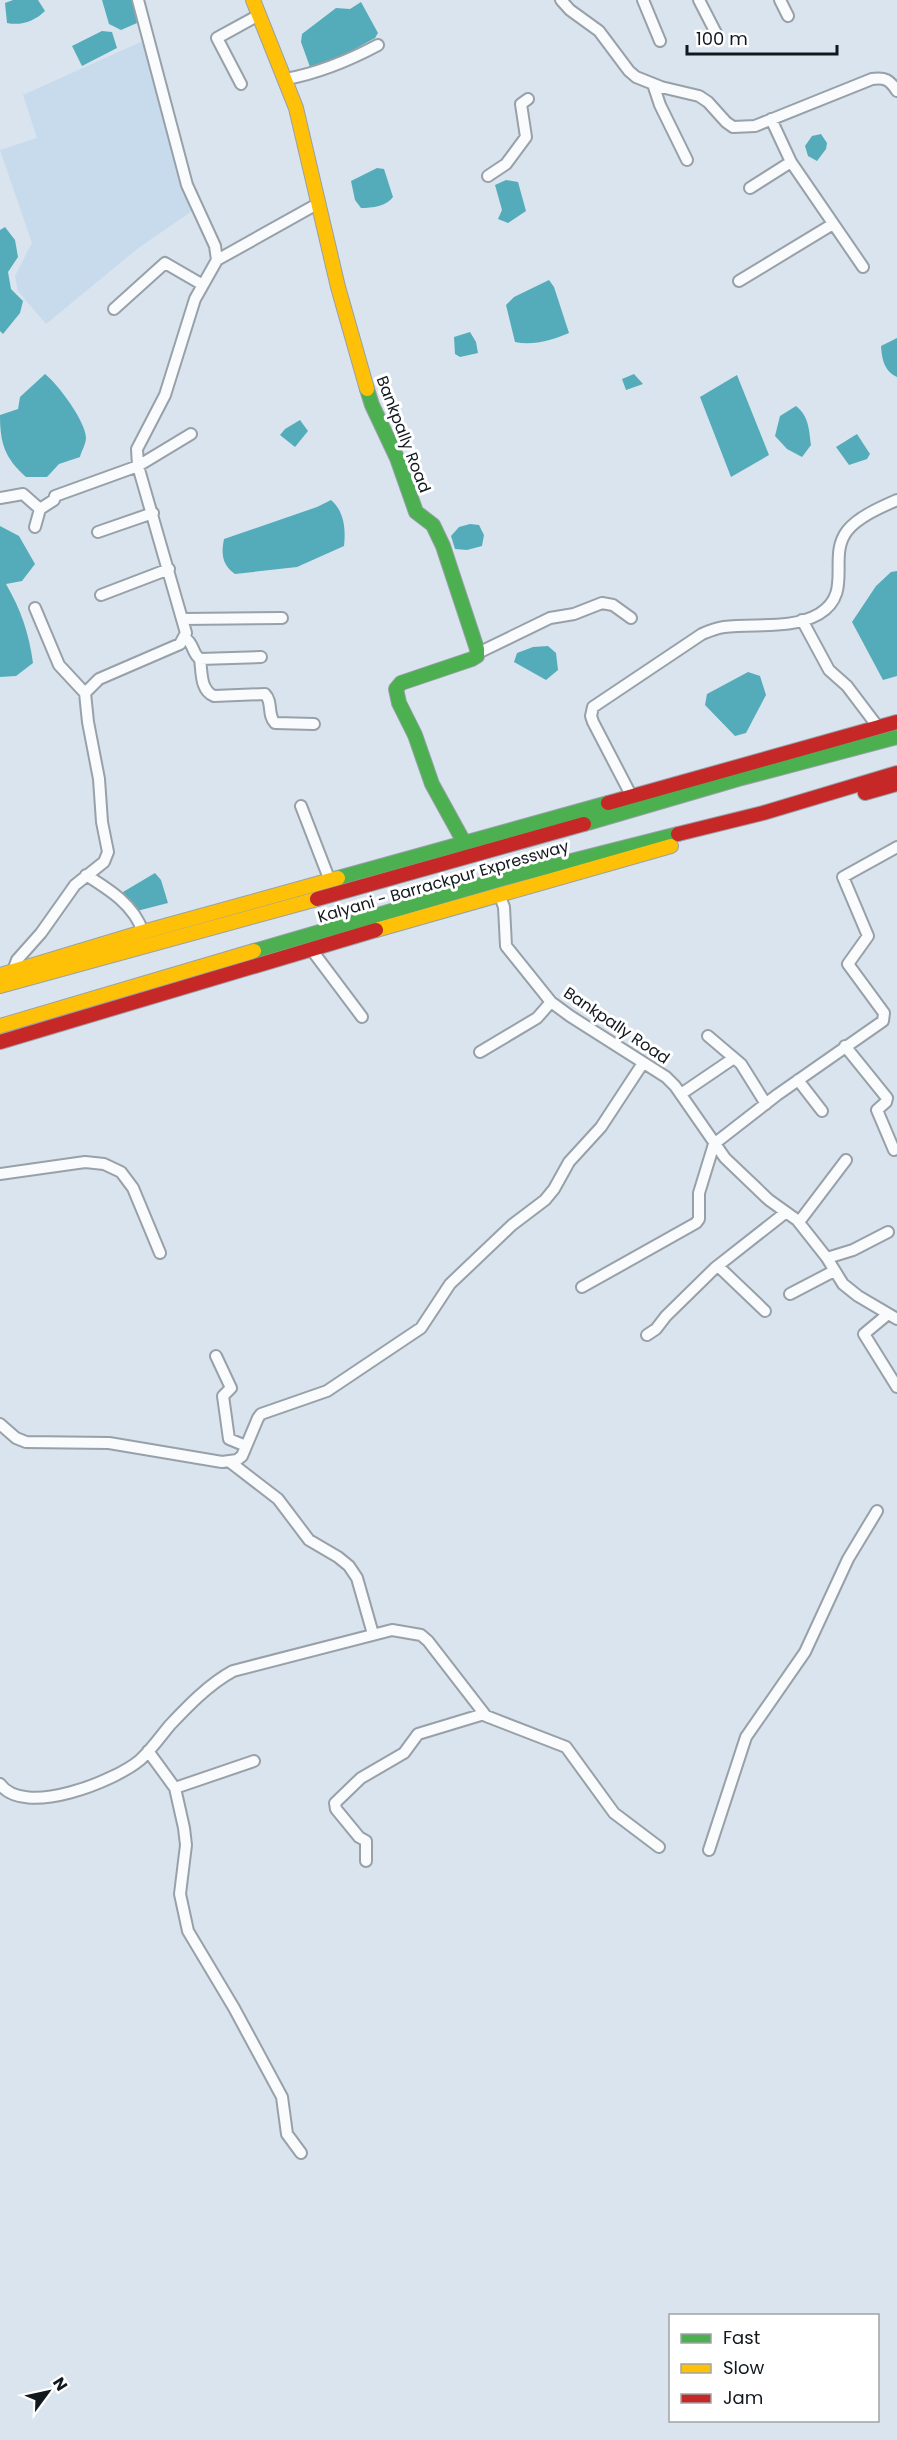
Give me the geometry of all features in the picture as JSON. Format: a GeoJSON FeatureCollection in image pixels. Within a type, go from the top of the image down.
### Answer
{"type":"FeatureCollection","features":[{"type":"Feature","properties":{"kind":"main road","name":"Bankpally Road"},"geometry":{"type":"LineString","coordinates":[[253,0],[296,108],[338,287],[372,405],[397,458],[416,512],[433,525],[443,546],[478,653]]}},
{"type":"Feature","properties":{"kind":"main road"},"geometry":{"type":"LineString","coordinates":[[465,844],[432,784],[415,735],[399,703],[396,689],[401,683],[472,659],[478,653]]}},
{"type":"Feature","properties":{"kind":"main road"},"geometry":{"type":"LineString","coordinates":[[6,973],[143,932],[897,722]]}},
{"type":"Feature","properties":{"kind":"main road","name":"Kalyani - Barrackpur Expressway"},"geometry":{"type":"LineString","coordinates":[[0,986],[527,841],[738,778],[897,737]]}},
{"type":"Feature","properties":{"kind":"main road","name":"Kalyani - Barrackpur Expressway"},"geometry":{"type":"LineString","coordinates":[[0,1026],[508,877],[763,813],[897,773]]}},
{"type":"Feature","properties":{"kind":"main road"},"geometry":{"type":"LineString","coordinates":[[0,1042],[499,894],[897,784]]}},
{"type":"Feature","properties":{"kind":"street"},"geometry":{"type":"LineString","coordinates":[[138,0],[187,185],[215,246],[217,260]]}},
{"type":"Feature","properties":{"kind":"street"},"geometry":{"type":"LineString","coordinates":[[561,0],[570,10],[599,30],[629,70],[643,81],[699,96],[733,127],[754,126],[872,79],[882,77],[888,79],[897,91]]}},
{"type":"Feature","properties":{"kind":"street"},"geometry":{"type":"LineString","coordinates":[[643,0],[660,41]]}},
{"type":"Feature","properties":{"kind":"street"},"geometry":{"type":"LineString","coordinates":[[699,0],[718,38]]}},
{"type":"Feature","properties":{"kind":"street"},"geometry":{"type":"LineString","coordinates":[[780,0],[788,15]]}},
{"type":"Feature","properties":{"kind":"street"},"geometry":{"type":"LineString","coordinates":[[240,84],[217,38],[259,15]]}},
{"type":"Feature","properties":{"kind":"street"},"geometry":{"type":"LineString","coordinates":[[286,79],[314,74],[378,45]]}},
{"type":"Feature","properties":{"kind":"street"},"geometry":{"type":"LineString","coordinates":[[653,84],[658,101],[687,160]]}},
{"type":"Feature","properties":{"kind":"street"},"geometry":{"type":"LineString","coordinates":[[488,176],[506,164],[526,138],[521,104],[528,99]]}},
{"type":"Feature","properties":{"kind":"street"},"geometry":{"type":"LineString","coordinates":[[771,119],[790,162],[863,267]]}},
{"type":"Feature","properties":{"kind":"street"},"geometry":{"type":"LineString","coordinates":[[750,188],[790,162]]}},
{"type":"Feature","properties":{"kind":"street"},"geometry":{"type":"LineString","coordinates":[[86,693],[99,679],[180,644],[186,633],[138,466],[137,449],[165,395],[195,299],[217,260],[319,203]]}},
{"type":"Feature","properties":{"kind":"street"},"geometry":{"type":"LineString","coordinates":[[739,281],[833,224]]}},
{"type":"Feature","properties":{"kind":"street"},"geometry":{"type":"LineString","coordinates":[[114,309],[164,264],[170,264],[203,285]]}},
{"type":"Feature","properties":{"kind":"street"},"geometry":{"type":"LineString","coordinates":[[35,527],[40,509],[54,500],[55,496],[138,466],[191,434]]}},
{"type":"Feature","properties":{"kind":"street"},"geometry":{"type":"LineString","coordinates":[[0,498],[23,494],[40,509]]}},
{"type":"Feature","properties":{"kind":"street"},"geometry":{"type":"LineString","coordinates":[[632,797],[593,722],[591,716],[593,707],[702,634],[723,627],[802,620],[818,614],[831,605],[836,597],[841,541],[846,532],[855,523],[897,500]]}},
{"type":"Feature","properties":{"kind":"street"},"geometry":{"type":"LineString","coordinates":[[98,532],[153,513]]}},
{"type":"Feature","properties":{"kind":"street"},"geometry":{"type":"LineString","coordinates":[[100,595],[169,569]]}},
{"type":"Feature","properties":{"kind":"street"},"geometry":{"type":"LineString","coordinates":[[478,653],[550,618],[574,614],[602,603],[613,605],[632,618]]}},
{"type":"Feature","properties":{"kind":"street"},"geometry":{"type":"LineString","coordinates":[[6,973],[41,933],[75,885],[104,862],[108,852],[102,822],[99,779],[88,722],[86,693],[59,665],[34,608]]}},
{"type":"Feature","properties":{"kind":"street"},"geometry":{"type":"LineString","coordinates":[[182,619],[282,618]]}},
{"type":"Feature","properties":{"kind":"street"},"geometry":{"type":"LineString","coordinates":[[802,620],[829,670],[847,686],[878,728]]}},
{"type":"Feature","properties":{"kind":"street"},"geometry":{"type":"LineString","coordinates":[[184,638],[192,643],[196,656],[200,659],[204,686],[210,694],[214,696],[265,694],[268,698],[271,719],[275,723],[314,724]]}},
{"type":"Feature","properties":{"kind":"street"},"geometry":{"type":"LineString","coordinates":[[200,659],[261,657]]}},
{"type":"Feature","properties":{"kind":"street"},"geometry":{"type":"LineString","coordinates":[[301,806],[330,881]]}},
{"type":"Feature","properties":{"kind":"street"},"geometry":{"type":"LineString","coordinates":[[582,1287],[698,1221],[699,1193],[714,1144],[798,1080],[883,1022],[885,1016],[848,964],[868,938],[843,877],[897,847]]}},
{"type":"Feature","properties":{"kind":"street"},"geometry":{"type":"LineString","coordinates":[[86,875],[122,900],[136,916],[143,932]]}},
{"type":"Feature","properties":{"kind":"street","name":"Bankpally Road"},"geometry":{"type":"LineString","coordinates":[[499,894],[504,907],[506,946],[551,1002],[666,1077],[681,1094],[714,1144],[743,1178],[799,1222],[849,1290],[892,1316]]}},
{"type":"Feature","properties":{"kind":"street"},"geometry":{"type":"LineString","coordinates":[[311,950],[362,1017]]}},
{"type":"Feature","properties":{"kind":"street"},"geometry":{"type":"LineString","coordinates":[[480,1052],[537,1018],[551,1002]]}},
{"type":"Feature","properties":{"kind":"street"},"geometry":{"type":"LineString","coordinates":[[708,1036],[744,1068],[766,1104]]}},
{"type":"Feature","properties":{"kind":"street"},"geometry":{"type":"LineString","coordinates":[[846,1046],[887,1098],[892,1099]]}},
{"type":"Feature","properties":{"kind":"street"},"geometry":{"type":"LineString","coordinates":[[681,1094],[734,1058]]}},
{"type":"Feature","properties":{"kind":"street"},"geometry":{"type":"LineString","coordinates":[[230,1462],[242,1456],[261,1414],[327,1391],[421,1328],[450,1284],[512,1225],[545,1200],[569,1162],[601,1127],[643,1063]]}},
{"type":"Feature","properties":{"kind":"street"},"geometry":{"type":"LineString","coordinates":[[798,1080],[822,1111]]}},
{"type":"Feature","properties":{"kind":"street"},"geometry":{"type":"LineString","coordinates":[[892,1099],[877,1110],[894,1150]]}},
{"type":"Feature","properties":{"kind":"street"},"geometry":{"type":"LineString","coordinates":[[799,1222],[846,1160]]}},
{"type":"Feature","properties":{"kind":"street"},"geometry":{"type":"LineString","coordinates":[[0,1174],[85,1162],[104,1164],[121,1172],[133,1188],[160,1253]]}},
{"type":"Feature","properties":{"kind":"street"},"geometry":{"type":"LineString","coordinates":[[647,1335],[656,1329],[666,1316],[718,1266],[785,1213]]}},
{"type":"Feature","properties":{"kind":"street"},"geometry":{"type":"LineString","coordinates":[[827,1258],[852,1250],[888,1232]]}},
{"type":"Feature","properties":{"kind":"street"},"geometry":{"type":"LineString","coordinates":[[718,1266],[765,1311]]}},
{"type":"Feature","properties":{"kind":"street"},"geometry":{"type":"LineString","coordinates":[[790,1294],[834,1271]]}},
{"type":"Feature","properties":{"kind":"street"},"geometry":{"type":"LineString","coordinates":[[892,1316],[864,1334],[897,1387]]}},
{"type":"Feature","properties":{"kind":"street"},"geometry":{"type":"LineString","coordinates":[[216,1356],[231,1388],[223,1396],[229,1439],[246,1446]]}},
{"type":"Feature","properties":{"kind":"street"},"geometry":{"type":"LineString","coordinates":[[0,1424],[16,1438],[26,1442],[108,1443],[230,1462],[278,1499],[309,1540],[338,1557],[348,1566],[357,1578],[373,1634]]}},
{"type":"Feature","properties":{"kind":"street"},"geometry":{"type":"LineString","coordinates":[[709,1850],[746,1737],[805,1652],[848,1559],[878,1511]]}},
{"type":"Feature","properties":{"kind":"street"},"geometry":{"type":"LineString","coordinates":[[0,1784],[9,1794],[38,1798],[52,1797],[104,1780],[132,1766],[186,1710],[226,1675],[242,1668],[373,1634],[400,1630],[425,1637],[484,1713],[501,1723],[566,1748],[614,1814],[658,1847]]}},
{"type":"Feature","properties":{"kind":"street"},"geometry":{"type":"LineString","coordinates":[[366,1861],[366,1841],[359,1837],[336,1809],[335,1803],[361,1778],[404,1753],[418,1734],[484,1713]]}},
{"type":"Feature","properties":{"kind":"street"},"geometry":{"type":"LineString","coordinates":[[148,1751],[175,1788],[186,1839],[180,1894],[188,1931],[234,2008],[282,2097],[287,2134],[301,2153]]}},
{"type":"Feature","properties":{"kind":"street"},"geometry":{"type":"LineString","coordinates":[[175,1788],[254,1761]]}},
{"type":"Feature","properties":{"kind":"shaded area"},"geometry":{"type":"Polygon","coordinates":[[[145,40],[195,209],[137,249],[46,324],[18,291],[15,276],[32,243],[0,150],[37,138],[23,95],[145,40]]]}},
{"type":"Feature","properties":{"kind":"water"},"geometry":{"type":"Polygon","coordinates":[[[13,0],[38,0],[45,11],[28,22],[7,23],[5,3],[13,0]]]}},
{"type":"Feature","properties":{"kind":"water"},"geometry":{"type":"Polygon","coordinates":[[[102,0],[134,0],[137,23],[121,30],[109,24],[102,0]]]}},
{"type":"Feature","properties":{"kind":"water"},"geometry":{"type":"Polygon","coordinates":[[[361,2],[378,33],[375,38],[333,61],[310,67],[301,42],[302,34],[336,8],[350,9],[361,2]]]}},
{"type":"Feature","properties":{"kind":"water"},"geometry":{"type":"Polygon","coordinates":[[[102,31],[112,32],[117,48],[82,66],[72,46],[102,31]]]}},
{"type":"Feature","properties":{"kind":"water"},"geometry":{"type":"Polygon","coordinates":[[[821,134],[827,143],[826,149],[817,161],[808,156],[805,146],[812,136],[821,134]]]}},
{"type":"Feature","properties":{"kind":"water"},"geometry":{"type":"Polygon","coordinates":[[[377,168],[384,169],[393,197],[383,204],[361,208],[355,200],[351,181],[377,168]]]}},
{"type":"Feature","properties":{"kind":"water"},"geometry":{"type":"Polygon","coordinates":[[[506,180],[518,182],[526,211],[508,223],[498,219],[502,210],[495,185],[506,180]]]}},
{"type":"Feature","properties":{"kind":"water"},"geometry":{"type":"Polygon","coordinates":[[[5,227],[15,240],[18,257],[8,272],[11,289],[23,301],[20,313],[3,334],[0,331],[0,230],[5,227]]]}},
{"type":"Feature","properties":{"kind":"water"},"geometry":{"type":"Polygon","coordinates":[[[549,280],[554,287],[569,333],[542,342],[515,342],[506,305],[514,297],[549,280]]]}},
{"type":"Feature","properties":{"kind":"water"},"geometry":{"type":"Polygon","coordinates":[[[470,332],[476,342],[478,353],[460,357],[455,354],[454,337],[470,332]]]}},
{"type":"Feature","properties":{"kind":"water"},"geometry":{"type":"Polygon","coordinates":[[[897,338],[897,377],[886,368],[881,346],[897,338]]]}},
{"type":"Feature","properties":{"kind":"water"},"geometry":{"type":"Polygon","coordinates":[[[45,374],[64,394],[76,413],[85,431],[86,440],[80,457],[59,464],[47,477],[26,477],[5,450],[0,415],[18,409],[20,397],[45,374]]]}},
{"type":"Feature","properties":{"kind":"water"},"geometry":{"type":"Polygon","coordinates":[[[634,374],[643,384],[626,390],[622,379],[634,374]]]}},
{"type":"Feature","properties":{"kind":"water"},"geometry":{"type":"Polygon","coordinates":[[[737,375],[769,455],[731,477],[700,397],[737,375]]]}},
{"type":"Feature","properties":{"kind":"water"},"geometry":{"type":"Polygon","coordinates":[[[796,406],[806,419],[811,445],[802,457],[787,449],[775,436],[780,416],[796,406]]]}},
{"type":"Feature","properties":{"kind":"water"},"geometry":{"type":"Polygon","coordinates":[[[300,420],[308,431],[295,447],[280,435],[300,420]]]}},
{"type":"Feature","properties":{"kind":"water"},"geometry":{"type":"Polygon","coordinates":[[[857,434],[870,454],[867,459],[849,465],[836,447],[857,434]]]}},
{"type":"Feature","properties":{"kind":"water"},"geometry":{"type":"Polygon","coordinates":[[[331,500],[339,509],[343,521],[344,546],[297,567],[235,574],[227,567],[223,554],[224,539],[331,500]]]}},
{"type":"Feature","properties":{"kind":"water"},"geometry":{"type":"Polygon","coordinates":[[[470,524],[479,525],[484,535],[482,546],[467,550],[455,549],[451,536],[459,527],[470,524]]]}},
{"type":"Feature","properties":{"kind":"water"},"geometry":{"type":"Polygon","coordinates":[[[0,526],[19,536],[35,564],[22,581],[6,584],[24,622],[33,663],[16,676],[0,677],[0,526]]]}},
{"type":"Feature","properties":{"kind":"water"},"geometry":{"type":"Polygon","coordinates":[[[897,571],[897,676],[883,680],[852,622],[876,586],[891,572],[897,571]]]}},
{"type":"Feature","properties":{"kind":"water"},"geometry":{"type":"Polygon","coordinates":[[[548,646],[556,653],[558,670],[546,680],[514,662],[517,653],[533,647],[548,646]]]}},
{"type":"Feature","properties":{"kind":"water"},"geometry":{"type":"Polygon","coordinates":[[[748,672],[760,676],[766,695],[746,733],[735,736],[705,705],[707,694],[748,672]]]}},
{"type":"Feature","properties":{"kind":"water"},"geometry":{"type":"Polygon","coordinates":[[[155,873],[161,880],[168,903],[129,913],[123,892],[155,873]]]}},
{"type":"Feature","properties":{"kind":"traffic: fast"},"geometry":{"type":"LineString","coordinates":[[367,389],[397,458],[416,512],[433,525],[443,546],[477,649],[477,656],[472,659],[401,683],[396,689],[399,703],[415,735],[432,784],[465,844]]}},
{"type":"Feature","properties":{"kind":"traffic: fast"},"geometry":{"type":"LineString","coordinates":[[584,824],[738,779],[897,737]]}},
{"type":"Feature","properties":{"kind":"traffic: fast"},"geometry":{"type":"LineString","coordinates":[[338,878],[608,803]]}},
{"type":"Feature","properties":{"kind":"traffic: fast"},"geometry":{"type":"LineString","coordinates":[[254,951],[508,877],[678,834]]}},
{"type":"Feature","properties":{"kind":"traffic: slow"},"geometry":{"type":"LineString","coordinates":[[253,0],[296,108],[338,287],[367,389]]}},
{"type":"Feature","properties":{"kind":"traffic: slow"},"geometry":{"type":"LineString","coordinates":[[376,930],[671,846]]}},
{"type":"Feature","properties":{"kind":"traffic: slow"},"geometry":{"type":"LineString","coordinates":[[0,975],[143,932],[338,878]]}},
{"type":"Feature","properties":{"kind":"traffic: slow"},"geometry":{"type":"LineString","coordinates":[[0,986],[317,899]]}},
{"type":"Feature","properties":{"kind":"traffic: slow"},"geometry":{"type":"LineString","coordinates":[[0,1026],[254,951]]}},
{"type":"Feature","properties":{"kind":"traffic: jam"},"geometry":{"type":"LineString","coordinates":[[608,803],[897,722]]}},
{"type":"Feature","properties":{"kind":"traffic: jam"},"geometry":{"type":"LineString","coordinates":[[678,834],[763,813],[897,773]]}},
{"type":"Feature","properties":{"kind":"traffic: jam"},"geometry":{"type":"LineString","coordinates":[[865,793],[897,784]]}},
{"type":"Feature","properties":{"kind":"traffic: jam"},"geometry":{"type":"LineString","coordinates":[[317,899],[584,824]]}},
{"type":"Feature","properties":{"kind":"traffic: jam"},"geometry":{"type":"LineString","coordinates":[[0,1042],[376,930]]}}]}
